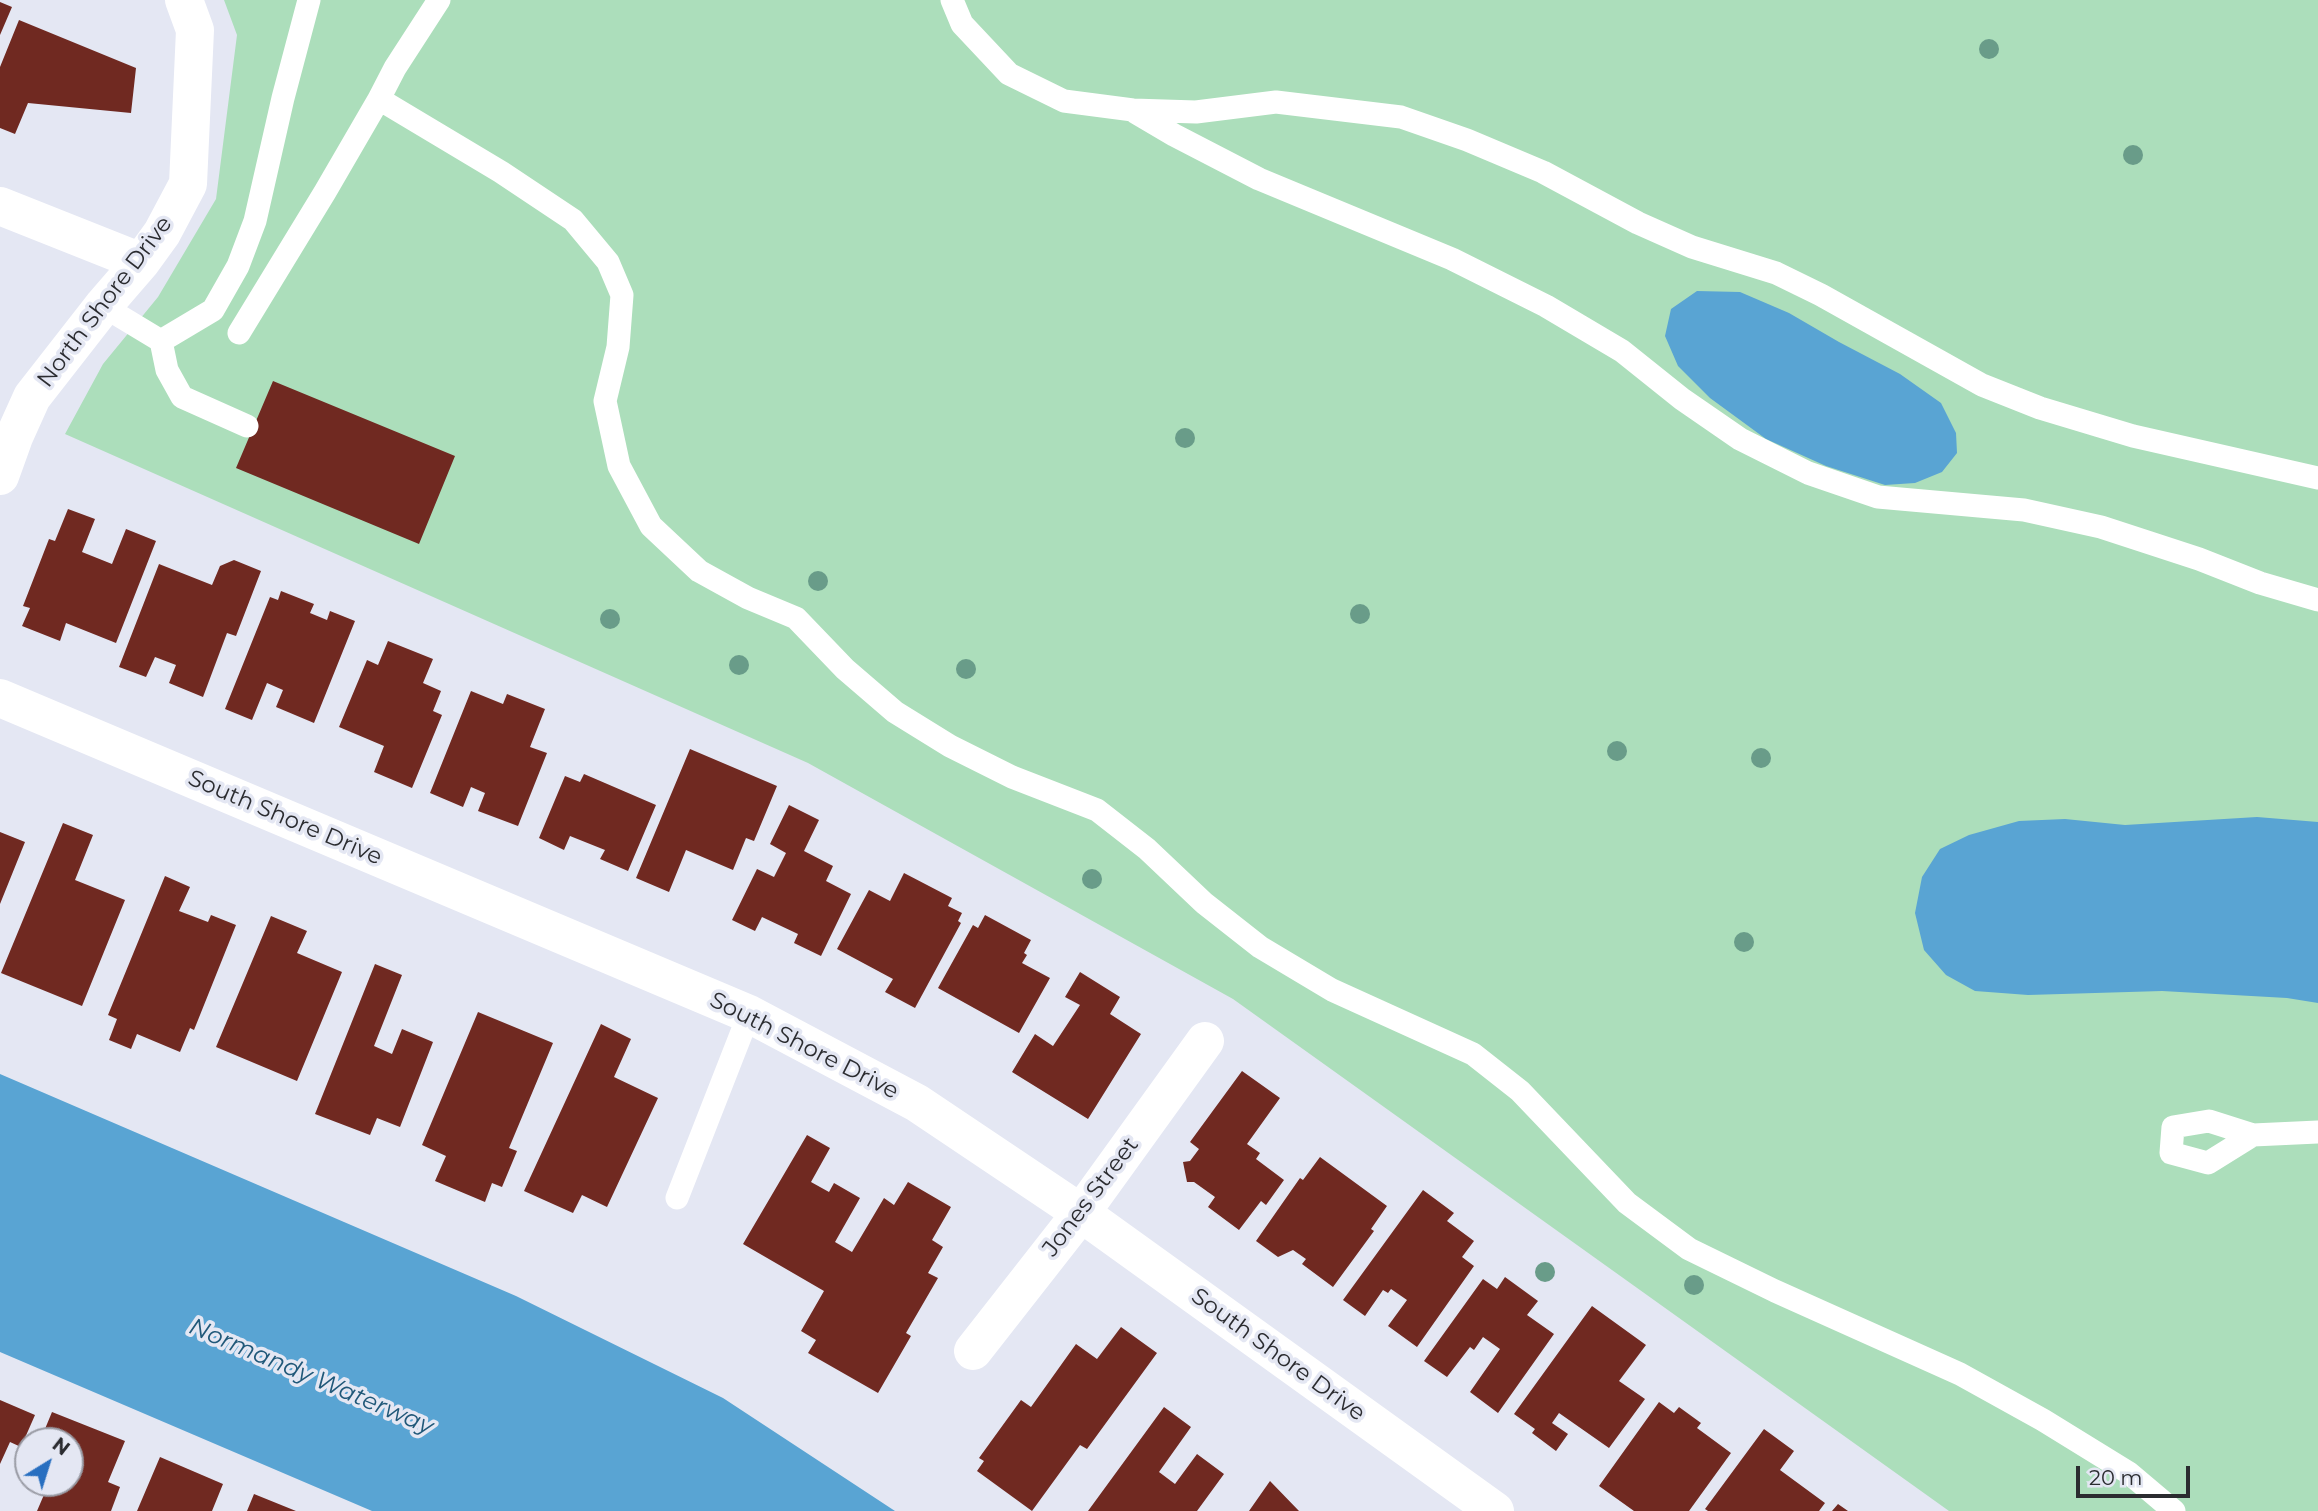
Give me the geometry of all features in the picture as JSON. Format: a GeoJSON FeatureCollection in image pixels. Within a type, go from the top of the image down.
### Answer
{"type":"FeatureCollection","features":[{"type":"Feature","properties":{"kind":"street","name":"North Shore Drive"},"geometry":{"type":"LineString","coordinates":[[0,476],[32,397],[141,262],[162,233],[188,184],[195,30],[184,0]]}},
{"type":"Feature","properties":{"kind":"street"},"geometry":{"type":"LineString","coordinates":[[0,206],[141,262]]}},
{"type":"Feature","properties":{"kind":"street","name":"South Shore Drive"},"geometry":{"type":"LineString","coordinates":[[0,698],[749,1014],[916,1103],[1081,1213],[1495,1511]]}},
{"type":"Feature","properties":{"kind":"street","name":"Jones Street"},"geometry":{"type":"LineString","coordinates":[[973,1351],[1081,1213],[1205,1041]]}},
{"type":"Feature","properties":{"kind":"lane"},"geometry":{"type":"LineString","coordinates":[[161,341],[214,310],[237,266],[255,221],[309,0]]}},
{"type":"Feature","properties":{"kind":"lane"},"geometry":{"type":"LineString","coordinates":[[239,332],[326,192],[395,68],[439,0]]}},
{"type":"Feature","properties":{"kind":"lane"},"geometry":{"type":"LineString","coordinates":[[950,4],[962,24],[1009,74],[1063,101],[1133,110],[1196,112],[1276,102],[1401,117],[1543,172],[1637,223],[1692,247],[1776,273],[1821,295],[1982,385],[2040,408],[2133,436],[2318,478]]}},
{"type":"Feature","properties":{"kind":"lane"},"geometry":{"type":"LineString","coordinates":[[379,99],[501,172],[573,220],[608,262],[622,295],[618,347],[605,401],[618,466],[652,526],[699,571],[748,598],[796,618],[845,669],[895,712],[939,739],[1012,777],[1097,810],[1147,849],[1204,904],[1260,947],[1332,990],[1473,1054],[1520,1091],[1627,1203],[1689,1249],[1775,1291],[1960,1374],[2043,1420],[2129,1473],[2174,1511]]}},
{"type":"Feature","properties":{"kind":"lane"},"geometry":{"type":"LineString","coordinates":[[1133,110],[1174,135],[1259,178],[1452,259],[1546,306],[1622,351],[1682,399],[1740,439],[1808,473],[1878,497],[2024,510],[2101,527],[2199,559],[2260,583],[2318,600]]}},
{"type":"Feature","properties":{"kind":"lane"},"geometry":{"type":"LineString","coordinates":[[103,306],[161,341],[167,370],[182,397],[247,426]]}},
{"type":"Feature","properties":{"kind":"lane"},"geometry":{"type":"LineString","coordinates":[[677,1198],[749,1014]]}},
{"type":"Feature","properties":{"kind":"lane"},"geometry":{"type":"LineString","coordinates":[[2253,1135],[2318,1132]]}},
{"type":"Feature","properties":{"kind":"green space"},"geometry":{"type":"Polygon","coordinates":[[[224,0],[2318,0],[2318,1511],[1949,1511],[1233,999],[808,763],[65,434],[103,364],[158,297],[216,199],[237,35],[224,0]]]}},
{"type":"Feature","properties":{"kind":"water"},"geometry":{"type":"Polygon","coordinates":[[[1697,291],[1740,292],[1789,313],[1900,374],[1941,403],[1956,433],[1957,453],[1942,472],[1915,483],[1885,485],[1826,466],[1766,439],[1710,398],[1678,366],[1665,336],[1671,309],[1697,291]]]}},
{"type":"Feature","properties":{"kind":"water"},"geometry":{"type":"Polygon","coordinates":[[[2257,817],[2318,822],[2318,1003],[2287,998],[2162,991],[2028,995],[1975,991],[1946,975],[1924,950],[1915,913],[1922,877],[1940,849],[1969,835],[2019,821],[2065,819],[2125,825],[2257,817]]]}},
{"type":"Feature","properties":{"kind":"water","name":"Normandy Waterway"},"geometry":{"type":"Polygon","coordinates":[[[0,1074],[516,1296],[723,1398],[895,1511],[372,1511],[0,1352],[0,1074]]]}},
{"type":"Feature","properties":{"kind":"building"},"geometry":{"type":"Polygon","coordinates":[[[0,2],[12,7],[0,35],[0,2]]]}},
{"type":"Feature","properties":{"kind":"building"},"geometry":{"type":"Polygon","coordinates":[[[19,20],[136,68],[131,113],[28,103],[15,134],[0,128],[0,67],[19,20]]]}},
{"type":"Feature","properties":{"kind":"building"},"geometry":{"type":"Polygon","coordinates":[[[273,381],[455,456],[419,544],[236,468],[273,381]]]}},
{"type":"Feature","properties":{"kind":"building"},"geometry":{"type":"Polygon","coordinates":[[[68,509],[95,519],[82,552],[112,564],[126,529],[156,541],[116,643],[66,623],[60,641],[22,626],[30,608],[23,606],[49,539],[55,541],[68,509]]]}},
{"type":"Feature","properties":{"kind":"building"},"geometry":{"type":"Polygon","coordinates":[[[234,560],[261,571],[236,636],[227,633],[203,697],[169,683],[176,665],[155,657],[146,677],[119,667],[159,564],[212,585],[220,566],[234,560]]]}},
{"type":"Feature","properties":{"kind":"building"},"geometry":{"type":"Polygon","coordinates":[[[281,591],[314,604],[310,613],[327,620],[330,611],[355,621],[314,723],[276,707],[283,690],[267,683],[252,720],[225,709],[270,597],[278,600],[281,591]]]}},
{"type":"Feature","properties":{"kind":"building"},"geometry":{"type":"Polygon","coordinates":[[[388,641],[433,659],[423,683],[441,691],[433,711],[442,715],[412,788],[374,772],[384,746],[339,727],[367,660],[378,665],[388,641]]]}},
{"type":"Feature","properties":{"kind":"building"},"geometry":{"type":"Polygon","coordinates":[[[471,691],[503,704],[507,694],[545,709],[530,747],[547,753],[518,826],[478,811],[485,793],[471,787],[463,807],[430,793],[471,691]]]}},
{"type":"Feature","properties":{"kind":"building"},"geometry":{"type":"Polygon","coordinates":[[[690,749],[777,786],[754,841],[746,838],[733,870],[686,850],[669,892],[636,878],[690,749]]]}},
{"type":"Feature","properties":{"kind":"building"},"geometry":{"type":"Polygon","coordinates":[[[584,774],[656,805],[628,871],[600,859],[605,850],[570,836],[564,850],[539,838],[565,776],[580,782],[584,774]]]}},
{"type":"Feature","properties":{"kind":"building"},"geometry":{"type":"Polygon","coordinates":[[[789,805],[819,820],[804,851],[833,866],[826,881],[851,894],[821,956],[794,943],[798,934],[762,917],[755,931],[732,920],[757,869],[774,877],[786,853],[770,844],[789,805]]]}},
{"type":"Feature","properties":{"kind":"building"},"geometry":{"type":"Polygon","coordinates":[[[63,823],[93,835],[75,880],[125,900],[82,1006],[1,973],[63,823]]]}},
{"type":"Feature","properties":{"kind":"building"},"geometry":{"type":"Polygon","coordinates":[[[0,832],[25,842],[0,904],[0,832]]]}},
{"type":"Feature","properties":{"kind":"building"},"geometry":{"type":"Polygon","coordinates":[[[904,873],[952,898],[948,906],[962,913],[958,921],[961,923],[915,1008],[885,992],[893,979],[837,949],[869,890],[890,901],[904,873]]]}},
{"type":"Feature","properties":{"kind":"building"},"geometry":{"type":"Polygon","coordinates":[[[165,876],[190,887],[179,911],[208,922],[211,915],[236,925],[194,1030],[190,1028],[180,1052],[137,1034],[131,1049],[109,1040],[117,1019],[108,1015],[165,876]]]}},
{"type":"Feature","properties":{"kind":"building"},"geometry":{"type":"Polygon","coordinates":[[[985,915],[1031,940],[1022,963],[1050,978],[1019,1033],[938,988],[973,925],[978,928],[985,915]]]}},
{"type":"Feature","properties":{"kind":"building"},"geometry":{"type":"Polygon","coordinates":[[[271,916],[307,931],[297,953],[342,972],[297,1081],[216,1047],[271,916]]]}},
{"type":"Feature","properties":{"kind":"building"},"geometry":{"type":"Polygon","coordinates":[[[375,964],[402,975],[374,1046],[392,1054],[402,1029],[433,1042],[400,1127],[377,1118],[370,1135],[315,1114],[375,964]]]}},
{"type":"Feature","properties":{"kind":"building"},"geometry":{"type":"Polygon","coordinates":[[[1080,972],[1120,997],[1110,1014],[1141,1034],[1088,1119],[1012,1072],[1035,1034],[1053,1046],[1080,1005],[1065,997],[1080,972]]]}},
{"type":"Feature","properties":{"kind":"building"},"geometry":{"type":"Polygon","coordinates":[[[478,1012],[553,1043],[509,1148],[517,1151],[502,1187],[492,1183],[485,1202],[435,1181],[446,1156],[422,1145],[478,1012]]]}},
{"type":"Feature","properties":{"kind":"building"},"geometry":{"type":"Polygon","coordinates":[[[601,1024],[631,1039],[614,1077],[658,1098],[607,1207],[582,1195],[573,1213],[524,1191],[601,1024]]]}},
{"type":"Feature","properties":{"kind":"building"},"geometry":{"type":"Polygon","coordinates":[[[1242,1071],[1280,1098],[1247,1144],[1260,1153],[1256,1159],[1284,1180],[1266,1205],[1261,1201],[1239,1230],[1208,1207],[1215,1197],[1194,1182],[1187,1182],[1183,1162],[1190,1161],[1199,1149],[1190,1142],[1242,1071]]]}},
{"type":"Feature","properties":{"kind":"building"},"geometry":{"type":"Polygon","coordinates":[[[807,1135],[830,1148],[811,1182],[829,1192],[834,1183],[860,1198],[835,1242],[852,1252],[884,1198],[894,1205],[908,1182],[951,1207],[932,1240],[943,1247],[928,1273],[938,1278],[906,1333],[911,1336],[878,1393],[808,1353],[816,1340],[801,1331],[824,1291],[743,1244],[807,1135]]]}},
{"type":"Feature","properties":{"kind":"building"},"geometry":{"type":"Polygon","coordinates":[[[1320,1157],[1387,1206],[1371,1229],[1374,1231],[1333,1287],[1302,1264],[1306,1259],[1293,1250],[1278,1257],[1256,1241],[1300,1178],[1303,1180],[1320,1157]]]}},
{"type":"Feature","properties":{"kind":"building"},"geometry":{"type":"Polygon","coordinates":[[[1423,1190],[1454,1213],[1447,1221],[1474,1241],[1462,1257],[1474,1266],[1417,1347],[1388,1326],[1407,1300],[1391,1289],[1388,1293],[1383,1290],[1365,1316],[1343,1300],[1423,1190]]]}},
{"type":"Feature","properties":{"kind":"building"},"geometry":{"type":"Polygon","coordinates":[[[1505,1277],[1538,1301],[1527,1315],[1554,1334],[1498,1413],[1470,1392],[1500,1349],[1483,1337],[1474,1350],[1470,1347],[1447,1377],[1424,1361],[1483,1279],[1497,1289],[1505,1277]]]}},
{"type":"Feature","properties":{"kind":"building"},"geometry":{"type":"Polygon","coordinates":[[[1592,1306],[1646,1345],[1619,1381],[1645,1399],[1609,1448],[1559,1413],[1552,1423],[1568,1434],[1556,1451],[1532,1433],[1535,1429],[1514,1414],[1592,1306]]]}},
{"type":"Feature","properties":{"kind":"building"},"geometry":{"type":"Polygon","coordinates":[[[1121,1327],[1157,1353],[1087,1449],[1080,1445],[1032,1511],[977,1471],[984,1461],[979,1458],[1021,1400],[1031,1407],[1076,1344],[1097,1359],[1121,1327]]]}},
{"type":"Feature","properties":{"kind":"building"},"geometry":{"type":"Polygon","coordinates":[[[0,1400],[35,1415],[30,1427],[14,1427],[14,1444],[10,1442],[0,1464],[0,1400]]]}},
{"type":"Feature","properties":{"kind":"building"},"geometry":{"type":"Polygon","coordinates":[[[1659,1402],[1674,1413],[1679,1407],[1701,1423],[1697,1428],[1731,1453],[1689,1511],[1634,1511],[1599,1486],[1659,1402]]]}},
{"type":"Feature","properties":{"kind":"building"},"geometry":{"type":"Polygon","coordinates":[[[1164,1407],[1191,1427],[1159,1472],[1175,1484],[1197,1454],[1224,1474],[1197,1511],[1088,1511],[1164,1407]]]}},
{"type":"Feature","properties":{"kind":"building"},"geometry":{"type":"Polygon","coordinates":[[[52,1412],[125,1441],[108,1482],[120,1487],[111,1511],[37,1511],[43,1497],[84,1497],[84,1427],[46,1427],[52,1412]]]}},
{"type":"Feature","properties":{"kind":"building"},"geometry":{"type":"Polygon","coordinates":[[[1764,1429],[1794,1451],[1780,1470],[1825,1503],[1819,1511],[1705,1509],[1764,1429]]]}},
{"type":"Feature","properties":{"kind":"building"},"geometry":{"type":"Polygon","coordinates":[[[160,1457],[223,1484],[212,1511],[137,1511],[160,1457]]]}},
{"type":"Feature","properties":{"kind":"building"},"geometry":{"type":"Polygon","coordinates":[[[1270,1481],[1299,1511],[1249,1511],[1270,1481]]]}},
{"type":"Feature","properties":{"kind":"building"},"geometry":{"type":"Polygon","coordinates":[[[254,1494],[296,1511],[247,1511],[254,1494]]]}},
{"type":"Feature","properties":{"kind":"building"},"geometry":{"type":"Polygon","coordinates":[[[1838,1504],[1848,1511],[1832,1511],[1838,1504]]]}}]}
